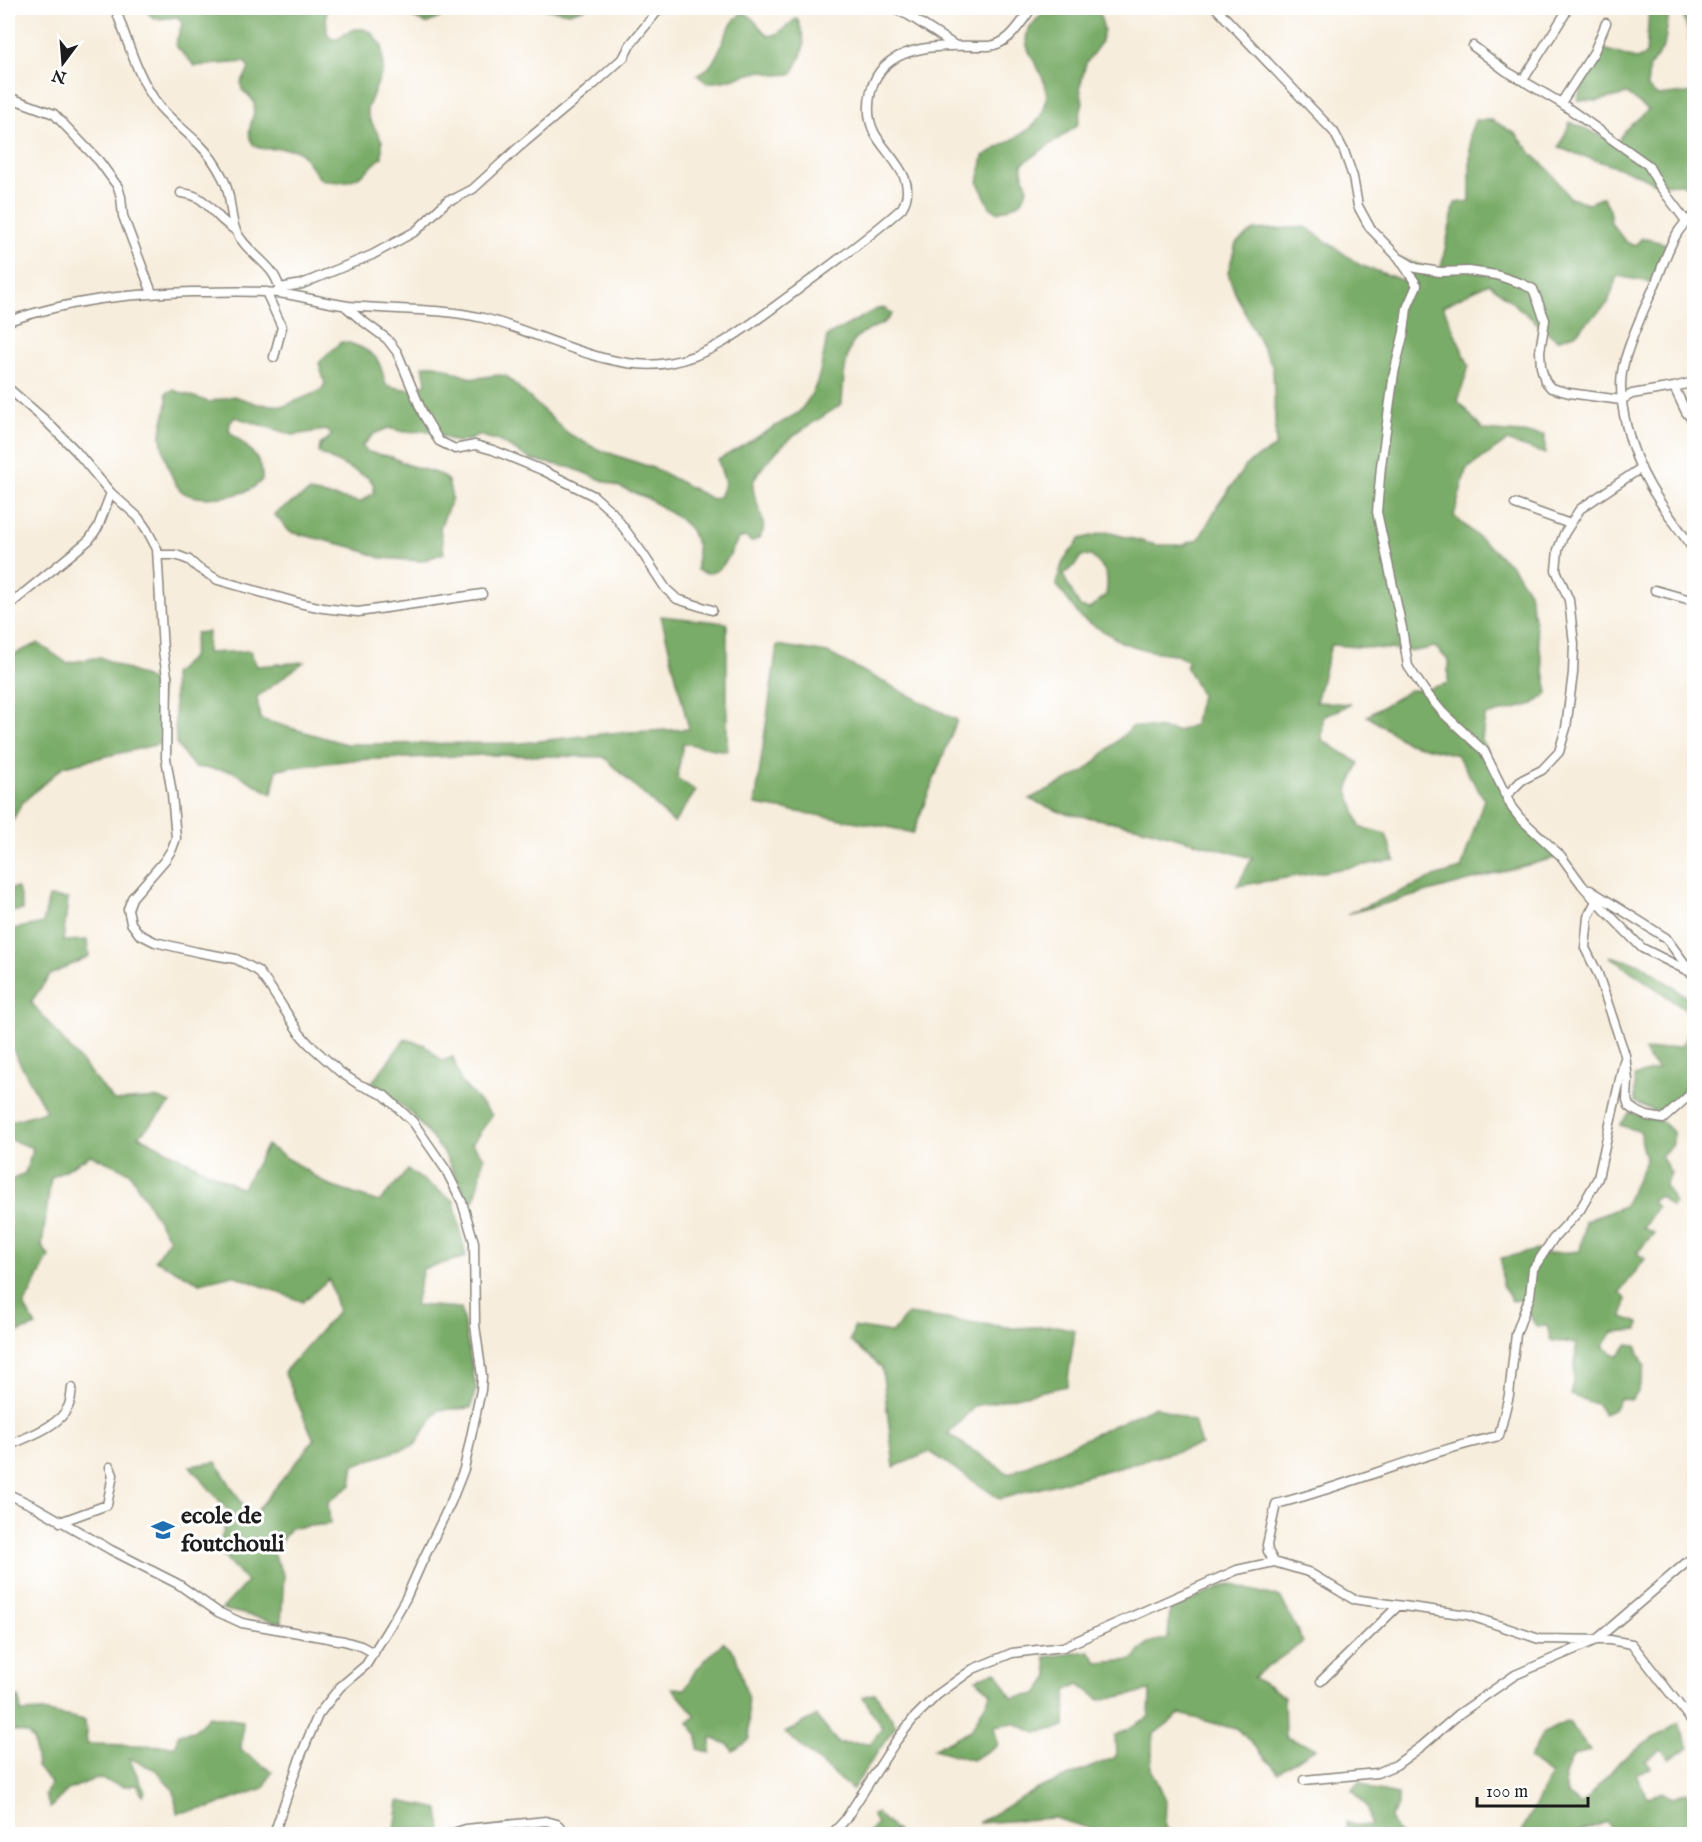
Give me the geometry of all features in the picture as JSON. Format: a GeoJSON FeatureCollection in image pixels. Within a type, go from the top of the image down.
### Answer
{"type":"FeatureCollection","features":[{"type":"Feature","properties":{"kind":"street"},"geometry":{"type":"LineString","coordinates":[[115,8],[131,53],[150,92],[172,120],[205,151],[225,182],[236,231]]}},
{"type":"Feature","properties":{"kind":"street"},"geometry":{"type":"LineString","coordinates":[[8,321],[60,306],[104,297],[231,290],[280,291],[372,255],[416,231],[448,200],[473,189],[624,57],[630,45],[660,8]]}},
{"type":"Feature","properties":{"kind":"street"},"geometry":{"type":"LineString","coordinates":[[891,8],[908,15],[956,46]]}},
{"type":"Feature","properties":{"kind":"street"},"geometry":{"type":"LineString","coordinates":[[280,291],[344,305],[480,317],[592,354],[628,363],[666,364],[704,353],[742,332],[831,265],[902,208],[907,200],[904,175],[874,133],[871,124],[869,104],[879,70],[906,52],[920,48],[994,45],[1005,41],[1032,8]]}},
{"type":"Feature","properties":{"kind":"street"},"geometry":{"type":"LineString","coordinates":[[1216,8],[1334,132],[1344,151],[1353,177],[1358,206],[1370,228],[1399,258],[1417,285],[1407,308],[1394,373],[1377,512],[1408,666],[1443,713],[1484,751],[1504,793],[1520,818],[1561,856],[1596,901],[1642,948],[1693,974]]}},
{"type":"Feature","properties":{"kind":"street"},"geometry":{"type":"LineString","coordinates":[[1523,80],[1565,14]]}},
{"type":"Feature","properties":{"kind":"street"},"geometry":{"type":"LineString","coordinates":[[1561,103],[1594,52],[1606,23]]}},
{"type":"Feature","properties":{"kind":"street"},"geometry":{"type":"LineString","coordinates":[[1473,46],[1506,71],[1561,103],[1648,165],[1659,185],[1690,218],[1676,237],[1623,364],[1621,400],[1627,431],[1641,468],[1650,486],[1695,551]]}},
{"type":"Feature","properties":{"kind":"street"},"geometry":{"type":"LineString","coordinates":[[8,97],[54,114],[99,162],[118,187],[122,197],[123,216],[152,293]]}},
{"type":"Feature","properties":{"kind":"street"},"geometry":{"type":"LineString","coordinates":[[181,193],[202,199],[236,231],[256,257],[270,268],[280,291]]}},
{"type":"Feature","properties":{"kind":"street"},"geometry":{"type":"LineString","coordinates":[[1399,258],[1416,268],[1440,272],[1469,271],[1496,275],[1533,289],[1545,320],[1540,351],[1541,367],[1545,381],[1551,388],[1569,393],[1621,400],[1632,394],[1695,382]]}},
{"type":"Feature","properties":{"kind":"street"},"geometry":{"type":"LineString","coordinates":[[266,292],[282,327],[274,357]]}},
{"type":"Feature","properties":{"kind":"street"},"geometry":{"type":"LineString","coordinates":[[344,305],[387,339],[397,352],[423,414],[439,441],[455,449],[475,445],[493,450],[542,470],[594,496],[612,512],[644,554],[666,589],[677,599],[712,610]]}},
{"type":"Feature","properties":{"kind":"street"},"geometry":{"type":"LineString","coordinates":[[1674,387],[1686,412],[1695,422]]}},
{"type":"Feature","properties":{"kind":"street"},"geometry":{"type":"LineString","coordinates":[[8,388],[45,420],[75,450],[111,493],[138,517],[153,539],[158,555],[163,651],[167,676],[166,758],[176,838],[165,860],[132,898],[128,909],[131,923],[139,934],[155,942],[196,952],[236,958],[258,971],[309,1044],[340,1072],[384,1095],[413,1122],[446,1170],[462,1202],[474,1242],[475,1325],[482,1376],[477,1414],[464,1469],[406,1598],[374,1653],[366,1665],[340,1687],[318,1715],[301,1755],[274,1834]]}},
{"type":"Feature","properties":{"kind":"street"},"geometry":{"type":"LineString","coordinates":[[1504,793],[1510,792],[1522,780],[1542,770],[1558,752],[1566,728],[1574,644],[1569,600],[1556,570],[1558,549],[1580,508],[1641,468]]}},
{"type":"Feature","properties":{"kind":"street"},"geometry":{"type":"LineString","coordinates":[[8,606],[89,540],[98,527],[111,493]]}},
{"type":"Feature","properties":{"kind":"street"},"geometry":{"type":"LineString","coordinates":[[1515,504],[1570,524]]}},
{"type":"Feature","properties":{"kind":"street"},"geometry":{"type":"LineString","coordinates":[[158,555],[176,555],[218,580],[323,608],[358,612],[482,594]]}},
{"type":"Feature","properties":{"kind":"street"},"geometry":{"type":"LineString","coordinates":[[1655,590],[1695,601]]}},
{"type":"Feature","properties":{"kind":"street"},"geometry":{"type":"LineString","coordinates":[[1582,885],[1666,938],[1693,974]]}},
{"type":"Feature","properties":{"kind":"street"},"geometry":{"type":"LineString","coordinates":[[1596,901],[1588,917],[1585,948],[1598,974],[1625,1055],[1629,1106],[1647,1116],[1663,1119],[1695,1091]]}},
{"type":"Feature","properties":{"kind":"street"},"geometry":{"type":"LineString","coordinates":[[1274,1562],[1267,1545],[1276,1504],[1461,1444],[1499,1436],[1509,1395],[1516,1334],[1530,1296],[1533,1269],[1552,1239],[1580,1210],[1598,1178],[1625,1055]]}},
{"type":"Feature","properties":{"kind":"street"},"geometry":{"type":"LineString","coordinates":[[8,1446],[31,1436],[64,1414],[70,1405],[72,1388]]}},
{"type":"Feature","properties":{"kind":"street"},"geometry":{"type":"LineString","coordinates":[[60,1522],[107,1505],[113,1475],[110,1467]]}},
{"type":"Feature","properties":{"kind":"street"},"geometry":{"type":"LineString","coordinates":[[8,1494],[178,1584],[226,1617],[242,1623],[352,1642],[374,1653]]}},
{"type":"Feature","properties":{"kind":"street"},"geometry":{"type":"LineString","coordinates":[[1304,1780],[1377,1773],[1396,1765],[1459,1714],[1515,1675],[1596,1640],[1695,1556]]}},
{"type":"Feature","properties":{"kind":"street"},"geometry":{"type":"LineString","coordinates":[[832,1834],[845,1820],[896,1741],[914,1718],[937,1695],[976,1667],[1012,1653],[1063,1647],[1237,1570],[1274,1562],[1308,1572],[1353,1599],[1468,1615],[1539,1639],[1596,1640],[1632,1644],[1695,1724]]}},
{"type":"Feature","properties":{"kind":"street"},"geometry":{"type":"LineString","coordinates":[[1321,1682],[1398,1606]]}},
{"type":"Feature","properties":{"kind":"street"},"geometry":{"type":"LineString","coordinates":[[450,1834],[466,1829],[546,1821],[557,1824],[568,1834]]}},
{"type":"Feature","properties":{"kind":"green space"},"geometry":{"type":"Polygon","coordinates":[[[145,8],[326,8],[327,33],[333,40],[355,29],[371,32],[382,45],[383,70],[367,109],[369,118],[382,141],[382,157],[355,179],[332,182],[321,180],[298,151],[287,148],[256,147],[249,132],[254,104],[242,90],[241,83],[249,69],[245,62],[195,66],[175,45],[182,24],[178,17],[155,18],[145,8]]]}},
{"type":"Feature","properties":{"kind":"green space"},"geometry":{"type":"Polygon","coordinates":[[[394,8],[449,8],[441,17],[426,24],[394,8]]]}},
{"type":"Feature","properties":{"kind":"green space"},"geometry":{"type":"Polygon","coordinates":[[[543,8],[586,8],[569,13],[543,8]]]}},
{"type":"Feature","properties":{"kind":"green space"},"geometry":{"type":"Polygon","coordinates":[[[1048,8],[1100,8],[1104,30],[1100,44],[1086,63],[1080,87],[1083,103],[1077,126],[1022,164],[1027,185],[1026,194],[1016,205],[997,212],[990,207],[978,183],[983,156],[1011,141],[1035,124],[1044,109],[1047,95],[1044,82],[1028,49],[1026,39],[1031,26],[1048,8]]]}},
{"type":"Feature","properties":{"kind":"green space"},"geometry":{"type":"Polygon","coordinates":[[[1649,8],[1670,8],[1664,47],[1649,68],[1647,87],[1658,96],[1694,92],[1694,190],[1682,184],[1659,185],[1637,174],[1559,148],[1570,122],[1617,143],[1626,129],[1648,110],[1627,94],[1597,101],[1577,100],[1587,76],[1603,49],[1636,59],[1646,55],[1649,8]]]}},
{"type":"Feature","properties":{"kind":"green space"},"geometry":{"type":"Polygon","coordinates":[[[1680,8],[1694,8],[1694,59],[1688,31],[1680,8]]]}},
{"type":"Feature","properties":{"kind":"green space"},"geometry":{"type":"Polygon","coordinates":[[[743,12],[750,16],[768,36],[777,34],[797,18],[803,35],[804,47],[792,74],[776,75],[762,71],[707,83],[697,75],[714,61],[732,24],[743,12]]]}},
{"type":"Feature","properties":{"kind":"green space"},"geometry":{"type":"Polygon","coordinates":[[[1475,120],[1492,120],[1516,134],[1549,170],[1570,198],[1589,203],[1603,197],[1610,209],[1611,223],[1625,241],[1634,246],[1642,238],[1672,245],[1649,282],[1617,276],[1608,303],[1575,334],[1557,340],[1489,283],[1443,306],[1469,366],[1458,401],[1483,430],[1545,435],[1545,454],[1507,441],[1466,470],[1454,516],[1512,566],[1529,592],[1548,693],[1534,704],[1485,716],[1482,740],[1512,808],[1561,856],[1347,914],[1437,876],[1461,869],[1484,799],[1457,755],[1408,743],[1367,716],[1410,690],[1424,690],[1448,683],[1448,660],[1435,647],[1415,651],[1331,645],[1316,702],[1351,704],[1323,717],[1322,740],[1359,763],[1348,790],[1360,827],[1386,834],[1395,860],[1237,886],[1252,858],[1139,827],[1060,812],[1029,799],[1084,772],[1133,726],[1178,731],[1194,725],[1201,695],[1186,666],[1189,661],[1174,654],[1150,651],[1123,643],[1081,618],[1056,584],[1063,561],[1080,539],[1107,532],[1156,545],[1183,545],[1199,539],[1218,505],[1247,464],[1276,446],[1273,368],[1235,293],[1228,273],[1236,243],[1254,230],[1306,227],[1360,265],[1416,285],[1399,258],[1440,272],[1455,203],[1470,201],[1470,133],[1475,120]],[[1081,556],[1076,564],[1063,575],[1080,607],[1089,609],[1106,595],[1107,582],[1104,569],[1091,556],[1081,556]]]}},
{"type":"Feature","properties":{"kind":"green space"},"geometry":{"type":"Polygon","coordinates":[[[885,308],[892,314],[889,318],[861,334],[851,347],[846,366],[842,404],[790,439],[755,477],[753,488],[763,523],[763,530],[759,537],[751,542],[745,537],[738,539],[723,565],[712,573],[697,570],[697,546],[691,530],[680,519],[647,498],[572,468],[532,460],[499,441],[478,435],[470,440],[457,442],[427,431],[404,432],[388,428],[374,434],[362,446],[368,452],[392,457],[408,465],[442,475],[448,481],[452,498],[440,528],[444,553],[422,561],[381,558],[352,547],[290,532],[274,514],[309,492],[360,502],[374,493],[374,485],[369,478],[319,453],[320,445],[332,435],[326,430],[293,435],[235,417],[230,423],[229,431],[256,458],[262,472],[262,480],[247,491],[213,498],[194,496],[180,490],[171,473],[162,444],[161,432],[167,404],[166,393],[173,390],[209,402],[234,396],[258,404],[284,406],[320,391],[325,384],[319,363],[341,342],[344,342],[351,343],[372,354],[379,362],[386,385],[396,388],[412,389],[426,383],[423,366],[429,365],[436,365],[473,378],[506,376],[569,434],[595,448],[656,469],[712,499],[719,497],[725,483],[718,460],[798,413],[805,404],[818,377],[827,336],[877,309],[885,308]]]}},
{"type":"Feature","properties":{"kind":"green space"},"geometry":{"type":"Polygon","coordinates":[[[661,616],[727,623],[727,751],[683,743],[677,778],[696,791],[674,823],[604,757],[486,755],[353,760],[277,769],[272,794],[232,771],[194,767],[176,744],[173,674],[192,657],[196,633],[208,632],[207,653],[250,651],[257,666],[304,662],[257,697],[260,719],[346,744],[521,743],[610,733],[689,729],[661,616]]]}},
{"type":"Feature","properties":{"kind":"green space"},"geometry":{"type":"Polygon","coordinates":[[[38,643],[67,663],[100,657],[160,684],[160,744],[64,766],[23,802],[8,828],[8,657],[38,643]]]}},
{"type":"Feature","properties":{"kind":"green space"},"geometry":{"type":"Polygon","coordinates":[[[777,645],[828,653],[957,720],[913,833],[755,805],[777,645]]]}},
{"type":"Feature","properties":{"kind":"green space"},"geometry":{"type":"Polygon","coordinates":[[[8,888],[18,888],[23,910],[8,912],[8,888]]]}},
{"type":"Feature","properties":{"kind":"green space"},"geometry":{"type":"Polygon","coordinates":[[[49,897],[68,899],[63,941],[87,940],[89,956],[50,975],[31,1002],[114,1101],[158,1098],[171,1103],[139,1136],[242,1189],[267,1145],[330,1186],[379,1202],[408,1170],[454,1201],[466,1257],[423,1269],[415,1305],[461,1308],[476,1388],[471,1408],[438,1410],[415,1445],[354,1465],[351,1485],[328,1502],[330,1524],[290,1528],[273,1553],[284,1575],[281,1623],[222,1609],[247,1582],[218,1550],[229,1512],[190,1466],[216,1462],[251,1518],[314,1440],[284,1372],[338,1311],[329,1279],[303,1302],[233,1275],[200,1283],[155,1260],[169,1239],[129,1172],[91,1155],[51,1178],[42,1246],[49,1256],[24,1306],[36,1326],[8,1336],[8,1182],[25,1173],[33,1148],[8,1139],[8,1122],[46,1111],[8,1041],[8,930],[43,923],[49,897]]]}},
{"type":"Feature","properties":{"kind":"green space"},"geometry":{"type":"Polygon","coordinates":[[[1609,956],[1641,964],[1694,1002],[1694,1015],[1609,956]]]}},
{"type":"Feature","properties":{"kind":"green space"},"geometry":{"type":"Polygon","coordinates":[[[1694,1023],[1694,1072],[1690,1075],[1679,1097],[1660,1114],[1635,1102],[1634,1076],[1658,1069],[1644,1051],[1681,1046],[1694,1023]]]}},
{"type":"Feature","properties":{"kind":"green space"},"geometry":{"type":"Polygon","coordinates":[[[405,1039],[425,1045],[442,1061],[453,1057],[461,1082],[492,1115],[472,1144],[484,1157],[475,1200],[468,1201],[444,1153],[411,1113],[386,1093],[370,1085],[405,1039]]]}},
{"type":"Feature","properties":{"kind":"green space"},"geometry":{"type":"Polygon","coordinates":[[[1630,1112],[1663,1122],[1673,1132],[1673,1144],[1661,1156],[1671,1173],[1665,1186],[1675,1203],[1671,1207],[1660,1196],[1651,1200],[1657,1207],[1643,1228],[1654,1233],[1637,1253],[1645,1259],[1620,1292],[1626,1299],[1623,1317],[1639,1323],[1638,1330],[1613,1332],[1603,1347],[1618,1356],[1627,1345],[1636,1346],[1645,1367],[1638,1392],[1631,1400],[1620,1399],[1614,1410],[1603,1414],[1599,1405],[1570,1395],[1574,1378],[1576,1343],[1551,1341],[1547,1326],[1536,1327],[1522,1300],[1512,1301],[1502,1285],[1501,1258],[1537,1250],[1546,1254],[1580,1251],[1585,1221],[1624,1206],[1646,1161],[1641,1132],[1620,1125],[1630,1112]]]}},
{"type":"Feature","properties":{"kind":"green space"},"geometry":{"type":"Polygon","coordinates":[[[908,1314],[1014,1328],[1057,1326],[1075,1330],[1067,1386],[975,1406],[948,1434],[1009,1474],[1155,1406],[1194,1421],[1201,1445],[1000,1499],[930,1452],[894,1467],[882,1368],[850,1341],[854,1327],[892,1333],[908,1314]]]}},
{"type":"Feature","properties":{"kind":"green space"},"geometry":{"type":"Polygon","coordinates":[[[1229,1584],[1281,1598],[1303,1642],[1253,1677],[1284,1696],[1285,1737],[1316,1748],[1278,1772],[1239,1730],[1180,1714],[1154,1734],[1151,1768],[1166,1800],[1165,1828],[1178,1834],[1110,1834],[1054,1818],[978,1823],[1037,1789],[1116,1757],[1115,1736],[1149,1717],[1150,1691],[1100,1700],[1079,1684],[1066,1691],[1065,1727],[1036,1733],[1014,1723],[994,1726],[998,1745],[972,1760],[934,1749],[971,1730],[991,1693],[976,1679],[996,1671],[1012,1698],[1037,1694],[1049,1677],[1045,1657],[1089,1651],[1098,1663],[1132,1660],[1148,1643],[1168,1638],[1170,1610],[1229,1584]]]}},
{"type":"Feature","properties":{"kind":"green space"},"geometry":{"type":"Polygon","coordinates":[[[723,1642],[735,1653],[748,1698],[749,1740],[733,1751],[727,1744],[711,1738],[711,1753],[698,1749],[698,1735],[688,1723],[696,1716],[672,1688],[685,1689],[695,1671],[723,1642]]]}},
{"type":"Feature","properties":{"kind":"green space"},"geometry":{"type":"Polygon","coordinates":[[[875,1693],[896,1725],[852,1790],[785,1733],[816,1716],[838,1743],[871,1743],[882,1728],[863,1697],[875,1693]]]}},
{"type":"Feature","properties":{"kind":"green space"},"geometry":{"type":"Polygon","coordinates":[[[8,1697],[19,1697],[21,1712],[43,1711],[85,1720],[87,1744],[176,1746],[178,1734],[194,1731],[209,1716],[243,1721],[241,1750],[272,1772],[264,1788],[209,1808],[177,1813],[174,1791],[156,1770],[129,1758],[145,1792],[142,1795],[137,1785],[123,1786],[97,1778],[68,1790],[50,1808],[45,1795],[51,1783],[37,1767],[34,1742],[28,1734],[8,1728],[8,1697]]]}},
{"type":"Feature","properties":{"kind":"green space"},"geometry":{"type":"Polygon","coordinates":[[[1568,1721],[1591,1751],[1573,1755],[1564,1774],[1567,1794],[1581,1805],[1620,1761],[1679,1723],[1689,1748],[1669,1759],[1661,1750],[1646,1761],[1651,1768],[1636,1775],[1648,1797],[1662,1792],[1672,1798],[1686,1792],[1694,1808],[1694,1819],[1686,1834],[1614,1834],[1607,1822],[1574,1834],[1523,1834],[1523,1829],[1551,1775],[1529,1759],[1543,1733],[1568,1721]]]}},
{"type":"Feature","properties":{"kind":"green space"},"geometry":{"type":"Polygon","coordinates":[[[1359,1782],[1374,1790],[1398,1795],[1398,1805],[1390,1819],[1399,1834],[1347,1834],[1346,1822],[1371,1827],[1368,1808],[1352,1789],[1359,1782]]]}},
{"type":"Feature","properties":{"kind":"green space"},"geometry":{"type":"Polygon","coordinates":[[[399,1801],[439,1809],[441,1832],[437,1834],[385,1834],[395,1830],[399,1801]]]}},
{"type":"Feature","properties":{"kind":"green space"},"geometry":{"type":"Polygon","coordinates":[[[877,1813],[899,1834],[867,1834],[877,1824],[872,1815],[877,1813]]]}},
{"type":"Feature","properties":{"kind":"green space"},"geometry":{"type":"Polygon","coordinates":[[[1219,1826],[1227,1834],[1186,1834],[1219,1826]]]}},
{"type":"Feature","properties":{"kind":"place","name":"ecole de foutchouli"},"geometry":{"type":"Point","coordinates":[163,1530]}}]}
